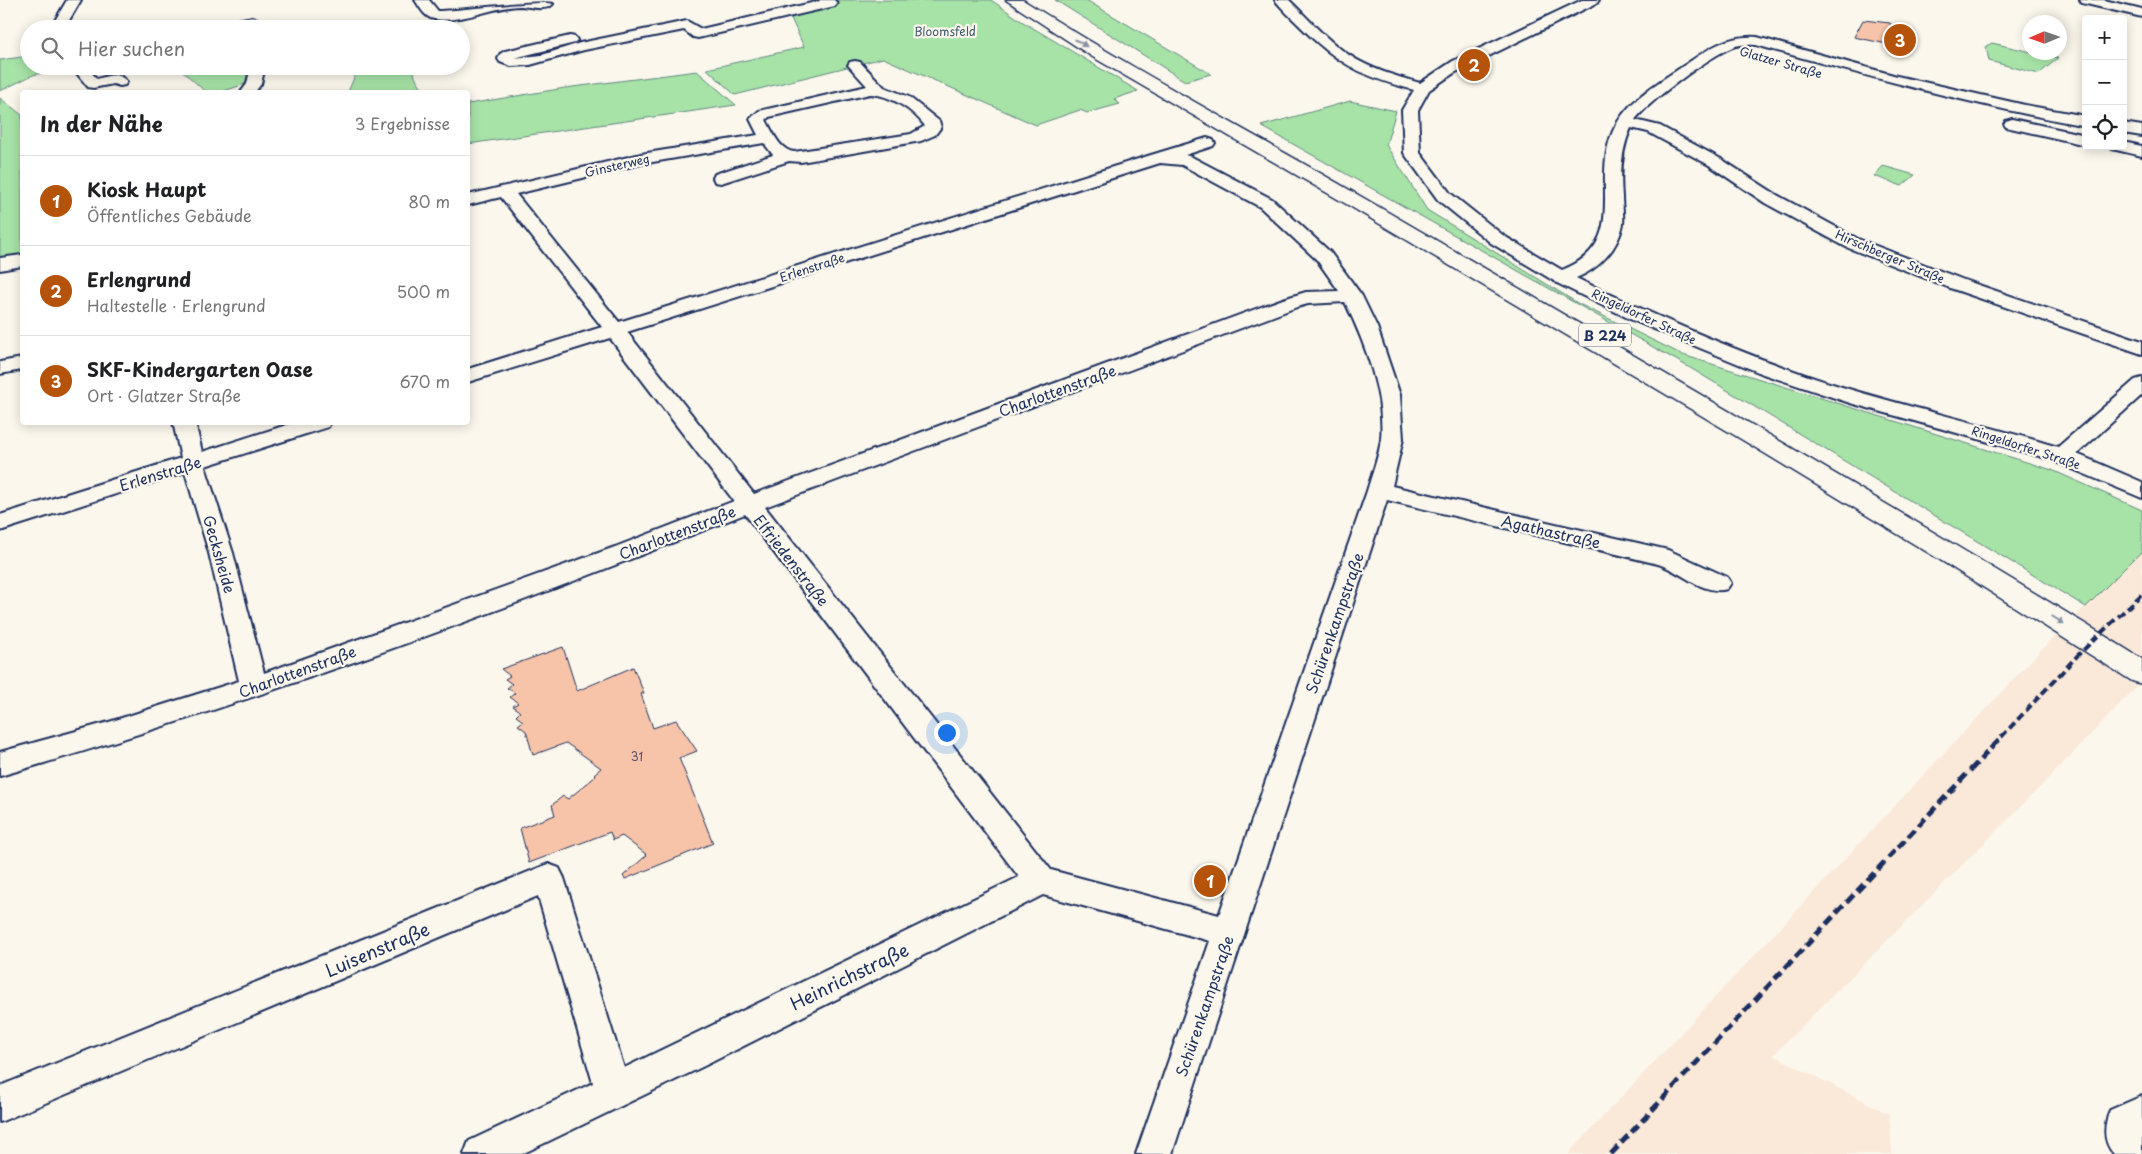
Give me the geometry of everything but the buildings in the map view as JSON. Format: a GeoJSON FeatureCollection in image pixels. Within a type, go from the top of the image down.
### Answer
{"type":"FeatureCollection","features":[{"type":"Feature","properties":{"kind":"highway"},"geometry":{"type":"LineString","coordinates":[[1013,0],[1058,21]]}},
{"type":"Feature","properties":{"kind":"highway"},"geometry":{"type":"LineString","coordinates":[[1037,0],[1058,21]]}},
{"type":"Feature","properties":{"kind":"highway","name":"B 224"},"geometry":{"type":"LineString","coordinates":[[1058,21],[1357,191],[1828,464],[2142,654]]}},
{"type":"Feature","properties":{"kind":"highway","name":"B 224"},"geometry":{"type":"LineString","coordinates":[[1058,21],[1994,579],[2142,673]]}},
{"type":"Feature","properties":{"kind":"street"},"geometry":{"type":"LineString","coordinates":[[62,20],[74,0]]}},
{"type":"Feature","properties":{"kind":"street"},"geometry":{"type":"LineString","coordinates":[[422,0],[430,12],[449,15],[518,2],[549,2],[545,12],[551,19]]}},
{"type":"Feature","properties":{"kind":"street"},"geometry":{"type":"LineString","coordinates":[[571,39],[687,25],[698,34],[830,3],[826,0]]}},
{"type":"Feature","properties":{"kind":"street"},"geometry":{"type":"LineString","coordinates":[[1282,0],[1334,50],[1353,64],[1389,79],[1423,88],[1463,62],[1592,0]]}},
{"type":"Feature","properties":{"kind":"street"},"geometry":{"type":"LineString","coordinates":[[2087,0],[2142,13]]}},
{"type":"Feature","properties":{"kind":"street"},"geometry":{"type":"LineString","coordinates":[[251,7],[253,20]]}},
{"type":"Feature","properties":{"kind":"street","name":"Glatzer Straße"},"geometry":{"type":"LineString","coordinates":[[1723,46],[1737,40],[1757,41],[1894,80],[2025,110],[2082,120]]}},
{"type":"Feature","properties":{"kind":"street"},"geometry":{"type":"LineString","coordinates":[[1561,277],[1586,266],[1600,252],[1610,235],[1614,221],[1612,186],[1614,149],[1626,122],[1645,100],[1723,46]]}},
{"type":"Feature","properties":{"kind":"street","name":"Glatzer Straße"},"geometry":{"type":"LineString","coordinates":[[1723,46],[1918,100]]}},
{"type":"Feature","properties":{"kind":"street"},"geometry":{"type":"LineString","coordinates":[[855,65],[878,89]]}},
{"type":"Feature","properties":{"kind":"street"},"geometry":{"type":"LineString","coordinates":[[86,75],[93,84],[116,79],[120,82]]}},
{"type":"Feature","properties":{"kind":"street"},"geometry":{"type":"LineString","coordinates":[[250,90],[254,84],[256,75]]}},
{"type":"Feature","properties":{"kind":"street","name":"Ringeldorfer Straße"},"geometry":{"type":"LineString","coordinates":[[1423,88],[1410,111],[1406,136],[1417,164],[1435,189],[1463,215],[1505,245],[1561,277],[1634,314],[1733,356],[1813,384],[2061,456],[2142,491]]}},
{"type":"Feature","properties":{"kind":"street"},"geometry":{"type":"LineString","coordinates":[[721,178],[785,157],[865,148],[915,138],[932,130],[932,124],[892,92],[878,89],[764,114],[758,119],[779,154],[785,157]]}},
{"type":"Feature","properties":{"kind":"street"},"geometry":{"type":"LineString","coordinates":[[1998,120],[2082,139]]}},
{"type":"Feature","properties":{"kind":"street","name":"Hirschberger Straße"},"geometry":{"type":"LineString","coordinates":[[1626,122],[1654,129],[1715,162],[1771,199],[1852,243],[1957,284],[2142,348]]}},
{"type":"Feature","properties":{"kind":"street"},"geometry":{"type":"LineString","coordinates":[[2127,129],[2142,132]]}},
{"type":"Feature","properties":{"kind":"street","name":"Ginsterweg"},"geometry":{"type":"LineString","coordinates":[[470,200],[641,159],[768,138]]}},
{"type":"Feature","properties":{"kind":"street","name":"Erlenstraße"},"geometry":{"type":"LineString","coordinates":[[470,375],[1157,158],[1208,144]]}},
{"type":"Feature","properties":{"kind":"street"},"geometry":{"type":"LineString","coordinates":[[2127,148],[2142,151]]}},
{"type":"Feature","properties":{"kind":"street","name":"Erlenstraße"},"geometry":{"type":"LineString","coordinates":[[1157,158],[1186,160]]}},
{"type":"Feature","properties":{"kind":"street","name":"Schürenkampstraße"},"geometry":{"type":"LineString","coordinates":[[1154,1154],[1379,491],[1392,439],[1389,395],[1367,327],[1352,296],[1324,256],[1266,203],[1186,160]]}},
{"type":"Feature","properties":{"kind":"street","name":"Elfriedenstraße"},"geometry":{"type":"LineString","coordinates":[[506,192],[1041,881]]}},
{"type":"Feature","properties":{"kind":"street"},"geometry":{"type":"LineString","coordinates":[[0,264],[20,261]]}},
{"type":"Feature","properties":{"kind":"street","name":"Charlottenstraße"},"geometry":{"type":"LineString","coordinates":[[0,764],[109,734],[254,687],[624,553],[749,504],[1290,303],[1306,298],[1352,296]]}},
{"type":"Feature","properties":{"kind":"street"},"geometry":{"type":"LineString","coordinates":[[0,368],[20,364]]}},
{"type":"Feature","properties":{"kind":"street"},"geometry":{"type":"LineString","coordinates":[[2061,456],[2142,384]]}},
{"type":"Feature","properties":{"kind":"street","name":"Gecksheide"},"geometry":{"type":"LineString","coordinates":[[185,425],[193,463],[221,553],[254,687]]}},
{"type":"Feature","properties":{"kind":"street","name":"Erlenstraße"},"geometry":{"type":"LineString","coordinates":[[0,523],[311,425]]}},
{"type":"Feature","properties":{"kind":"street","name":"Agathastraße"},"geometry":{"type":"LineString","coordinates":[[1379,491],[1668,558],[1718,583]]}},
{"type":"Feature","properties":{"kind":"street","name":"Luisenstraße"},"geometry":{"type":"LineString","coordinates":[[0,1104],[548,878],[613,1090]]}},
{"type":"Feature","properties":{"kind":"street"},"geometry":{"type":"LineString","coordinates":[[1041,881],[1229,932]]}},
{"type":"Feature","properties":{"kind":"street","name":"Heinrichstraße"},"geometry":{"type":"LineString","coordinates":[[482,1154],[692,1054],[1041,881]]}},
{"type":"Feature","properties":{"kind":"street"},"geometry":{"type":"LineString","coordinates":[[2139,1154],[2123,1138],[2123,1123],[2142,1114]]}},
{"type":"Feature","properties":{"kind":"shaded area"},"geometry":{"type":"Polygon","coordinates":[[[2142,551],[2142,681],[2043,784],[1773,1055],[1889,1114],[1892,1154],[1568,1154],[2043,648],[2142,551]]]}},
{"type":"Feature","properties":{"kind":"green space","name":"Bloomsfeld"},"geometry":{"type":"Polygon","coordinates":[[[834,0],[991,0],[1023,22],[1138,91],[1114,99],[1120,104],[1087,113],[1080,110],[1036,125],[883,58],[735,95],[707,69],[804,47],[790,16],[840,4],[834,0]]]}},
{"type":"Feature","properties":{"kind":"green space"},"geometry":{"type":"Polygon","coordinates":[[[1055,0],[1086,0],[1211,74],[1185,81],[1055,0]]]}},
{"type":"Feature","properties":{"kind":"green space"},"geometry":{"type":"Polygon","coordinates":[[[1992,43],[2022,50],[2022,60],[2056,60],[2039,74],[1989,61],[1986,46],[1992,43]]]}},
{"type":"Feature","properties":{"kind":"green space"},"geometry":{"type":"Polygon","coordinates":[[[20,57],[20,75],[33,75],[0,91],[0,60],[20,57]]]}},
{"type":"Feature","properties":{"kind":"green space"},"geometry":{"type":"Polygon","coordinates":[[[697,71],[736,105],[470,144],[470,104],[565,88],[697,71]]]}},
{"type":"Feature","properties":{"kind":"green space"},"geometry":{"type":"Polygon","coordinates":[[[187,75],[247,75],[245,84],[227,90],[204,90],[187,75]]]}},
{"type":"Feature","properties":{"kind":"green space"},"geometry":{"type":"Polygon","coordinates":[[[355,75],[415,75],[424,90],[349,90],[355,75]]]}},
{"type":"Feature","properties":{"kind":"green space"},"geometry":{"type":"Polygon","coordinates":[[[0,98],[20,113],[20,255],[0,258],[0,98]]]}},
{"type":"Feature","properties":{"kind":"green space"},"geometry":{"type":"Polygon","coordinates":[[[1350,101],[1396,111],[1386,145],[1427,210],[1579,304],[1683,355],[2052,470],[2142,510],[2142,551],[2086,607],[1692,369],[1261,126],[1350,101]]]}},
{"type":"Feature","properties":{"kind":"green space"},"geometry":{"type":"Polygon","coordinates":[[[1883,166],[1915,175],[1902,186],[1874,176],[1883,166]]]}},
{"type":"Feature","properties":{"kind":"railway"},"geometry":{"type":"LineString","coordinates":[[1993,746],[2078,655],[2142,594]]}},
{"type":"Feature","properties":{"kind":"railway"},"geometry":{"type":"LineString","coordinates":[[1611,1154],[1994,745]]}},
{"type":"Feature","properties":{"kind":"place","name":"SKF-Kindergarten Oase"},"geometry":{"type":"Point","coordinates":[1900,40]}},
{"type":"Feature","properties":{"kind":"place","name":"Erlengrund"},"geometry":{"type":"Point","coordinates":[1474,65]}},
{"type":"Feature","properties":{"kind":"place","name":"Kiosk Haupt"},"geometry":{"type":"Point","coordinates":[1210,881]}}]}
